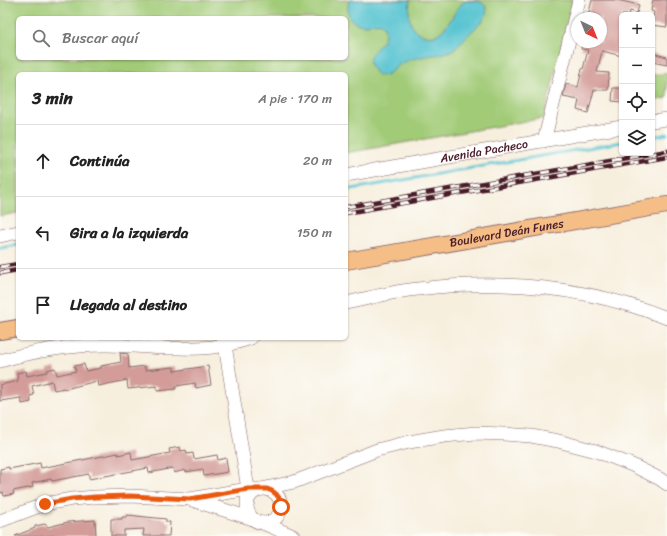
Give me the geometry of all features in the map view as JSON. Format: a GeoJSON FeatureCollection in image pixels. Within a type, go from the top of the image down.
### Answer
{"type":"FeatureCollection","features":[{"type":"Feature","properties":{"kind":"main road","name":"Boulevard Deán Funes"},"geometry":{"type":"LineString","coordinates":[[348,261],[667,205]]}},
{"type":"Feature","properties":{"kind":"main road","name":"Boulevard Deán Funes"},"geometry":{"type":"LineString","coordinates":[[348,271],[667,216]]}},
{"type":"Feature","properties":{"kind":"main road"},"geometry":{"type":"LineString","coordinates":[[0,322],[16,319]]}},
{"type":"Feature","properties":{"kind":"main road"},"geometry":{"type":"LineString","coordinates":[[0,331],[16,328]]}},
{"type":"Feature","properties":{"kind":"street"},"geometry":{"type":"LineString","coordinates":[[544,141],[578,0]]}},
{"type":"Feature","properties":{"kind":"street"},"geometry":{"type":"LineString","coordinates":[[655,121],[667,119]]}},
{"type":"Feature","properties":{"kind":"street","name":"Avenida Pacheco"},"geometry":{"type":"LineString","coordinates":[[348,175],[619,128]]}},
{"type":"Feature","properties":{"kind":"street"},"geometry":{"type":"LineString","coordinates":[[0,236],[16,232]]}},
{"type":"Feature","properties":{"kind":"street"},"geometry":{"type":"LineString","coordinates":[[348,303],[416,289],[454,285],[487,284],[528,286],[569,291],[603,298],[649,311],[667,318]]}},
{"type":"Feature","properties":{"kind":"street"},"geometry":{"type":"LineString","coordinates":[[0,361],[54,349],[82,346],[122,345],[201,348],[225,345],[244,340]]}},
{"type":"Feature","properties":{"kind":"street"},"geometry":{"type":"LineString","coordinates":[[225,345],[248,496],[248,512],[250,516],[258,521],[268,522],[274,519],[278,515],[286,489],[294,482]]}},
{"type":"Feature","properties":{"kind":"street"},"geometry":{"type":"LineString","coordinates":[[0,521],[45,504],[80,498],[130,496],[190,499],[248,496],[249,498],[256,490],[294,482],[377,450],[409,442],[444,436],[476,433],[531,436],[558,441],[596,452],[632,465],[667,484]]}},
{"type":"Feature","properties":{"kind":"street"},"geometry":{"type":"LineString","coordinates":[[262,489],[272,491],[279,498],[282,523],[290,534]]}},
{"type":"Feature","properties":{"kind":"street"},"geometry":{"type":"LineString","coordinates":[[190,499],[258,521],[290,534]]}},
{"type":"Feature","properties":{"kind":"green space"},"geometry":{"type":"Polygon","coordinates":[[[0,0],[573,0],[544,118],[348,153],[348,72],[16,72],[16,213],[0,216],[0,0]]]}},
{"type":"Feature","properties":{"kind":"green space"},"geometry":{"type":"Polygon","coordinates":[[[667,73],[667,98],[655,100],[655,75],[667,73]]]}},
{"type":"Feature","properties":{"kind":"water"},"geometry":{"type":"Polygon","coordinates":[[[349,0],[410,0],[409,14],[412,27],[419,33],[426,36],[432,36],[442,31],[459,6],[465,2],[481,2],[486,7],[487,11],[481,23],[452,50],[440,54],[408,60],[382,76],[377,74],[372,68],[370,58],[371,54],[384,39],[384,27],[379,23],[366,25],[354,22],[350,18],[348,12],[349,0]]]}},
{"type":"Feature","properties":{"kind":"building"},"geometry":{"type":"Polygon","coordinates":[[[592,0],[617,0],[639,5],[637,12],[619,12],[619,55],[602,51],[597,72],[609,73],[608,90],[594,90],[588,113],[577,110],[579,100],[563,97],[566,84],[578,87],[588,50],[581,48],[607,48],[607,12],[589,12],[592,0]]]}},
{"type":"Feature","properties":{"kind":"building"},"geometry":{"type":"Polygon","coordinates":[[[653,0],[667,0],[667,27],[655,25],[655,12],[651,11],[653,0]]]}},
{"type":"Feature","properties":{"kind":"building"},"geometry":{"type":"Polygon","coordinates":[[[655,54],[667,57],[667,65],[655,63],[655,54]]]}},
{"type":"Feature","properties":{"kind":"building"},"geometry":{"type":"Polygon","coordinates":[[[613,88],[619,88],[619,102],[612,101],[613,88]]]}},
{"type":"Feature","properties":{"kind":"building"},"geometry":{"type":"Polygon","coordinates":[[[120,353],[128,354],[129,368],[145,366],[145,370],[174,367],[174,371],[208,366],[211,385],[196,388],[195,383],[176,386],[176,389],[157,391],[157,386],[128,389],[127,380],[98,386],[97,381],[65,389],[54,390],[52,381],[32,386],[34,395],[30,396],[31,402],[22,404],[21,398],[0,401],[0,385],[18,381],[17,373],[26,371],[27,376],[47,372],[47,370],[55,368],[57,375],[76,371],[74,366],[84,364],[86,371],[121,362],[120,353]]]}},
{"type":"Feature","properties":{"kind":"building"},"geometry":{"type":"Polygon","coordinates":[[[180,447],[181,451],[186,450],[187,454],[193,453],[194,459],[217,455],[218,460],[226,458],[228,472],[204,476],[203,469],[186,472],[185,470],[174,473],[173,468],[149,473],[148,468],[89,479],[89,474],[52,481],[51,479],[32,483],[33,487],[13,491],[14,494],[4,496],[3,492],[0,493],[0,469],[9,467],[9,469],[40,463],[41,468],[118,453],[118,455],[131,452],[132,460],[170,453],[169,449],[180,447]]]}},
{"type":"Feature","properties":{"kind":"building"},"geometry":{"type":"Polygon","coordinates":[[[127,515],[166,519],[166,522],[170,522],[169,536],[143,536],[144,529],[124,530],[124,536],[111,536],[111,519],[122,519],[122,517],[127,517],[127,515]]]}},
{"type":"Feature","properties":{"kind":"building"},"geometry":{"type":"Polygon","coordinates":[[[95,520],[96,536],[15,536],[35,528],[35,526],[45,524],[48,527],[68,522],[95,520]]]}},
{"type":"Feature","properties":{"kind":"waterway"},"geometry":{"type":"LineString","coordinates":[[655,136],[667,134]]}},
{"type":"Feature","properties":{"kind":"waterway"},"geometry":{"type":"LineString","coordinates":[[348,190],[619,143]]}},
{"type":"Feature","properties":{"kind":"waterway"},"geometry":{"type":"LineString","coordinates":[[0,248],[16,245]]}},
{"type":"Feature","properties":{"kind":"railway"},"geometry":{"type":"LineString","coordinates":[[348,207],[667,151]]}},
{"type":"Feature","properties":{"kind":"railway"},"geometry":{"type":"LineString","coordinates":[[348,213],[667,157]]}},
{"type":"Feature","properties":{"kind":"railway"},"geometry":{"type":"LineString","coordinates":[[0,267],[16,264]]}},
{"type":"Feature","properties":{"kind":"railway"},"geometry":{"type":"LineString","coordinates":[[0,273],[16,270]]}},
{"type":"Feature","properties":{"kind":"route"},"geometry":{"type":"LineString","coordinates":[[45,504],[72,499],[95,497],[130,496],[190,499],[248,489],[267,489],[276,494],[279,498],[281,507]]}}]}
